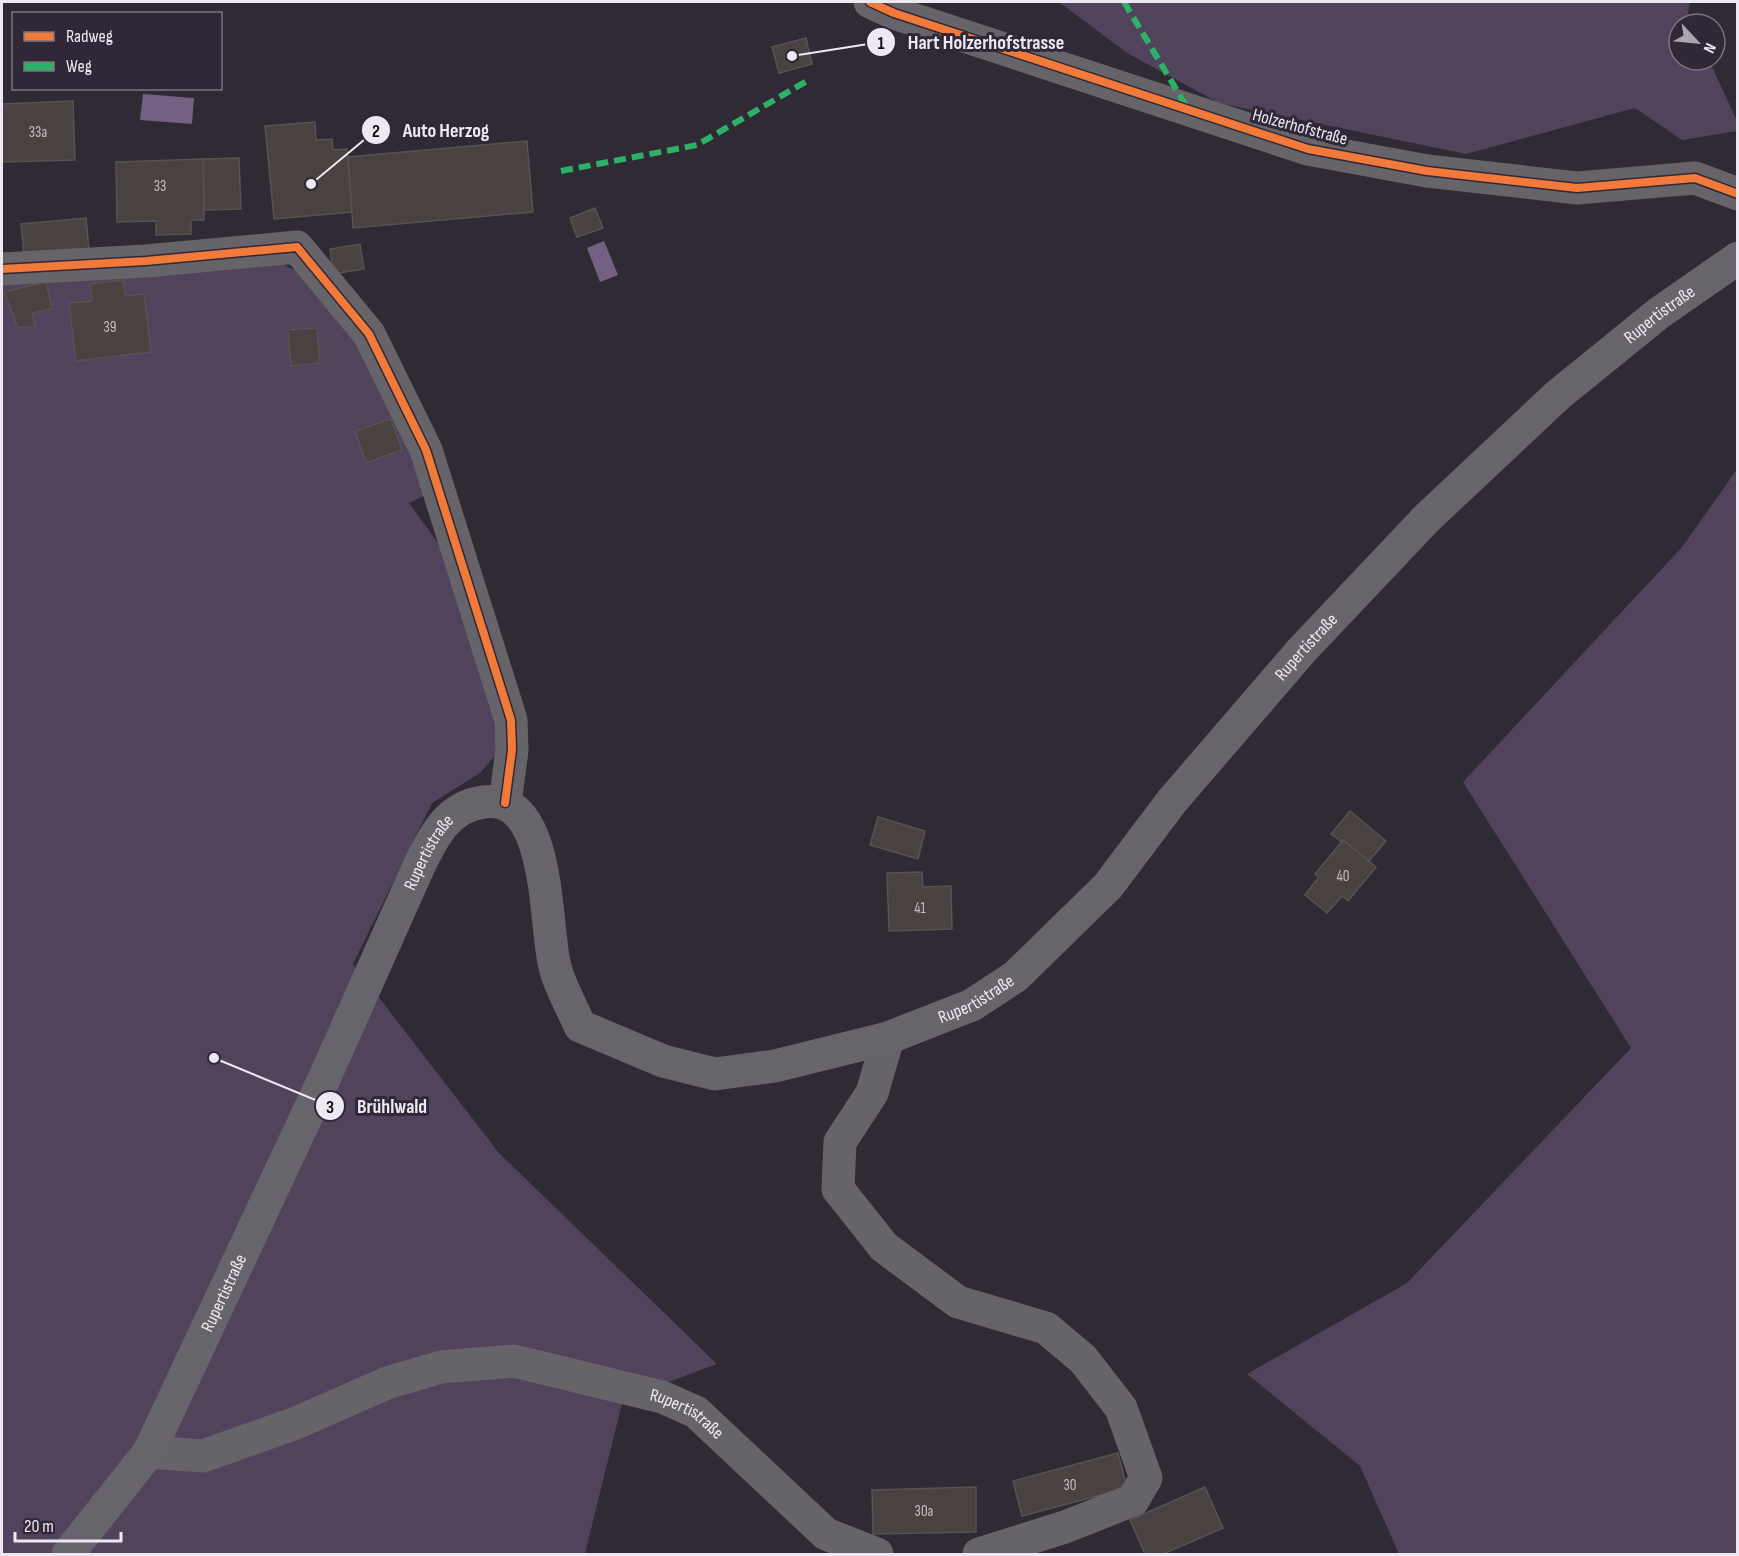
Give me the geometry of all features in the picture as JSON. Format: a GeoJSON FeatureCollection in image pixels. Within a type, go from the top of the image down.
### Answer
{"type":"FeatureCollection","features":[{"type":"Feature","properties":{"kind":"main road","name":"Rupertistraße"},"geometry":{"type":"LineString","coordinates":[[68,1554],[149,1452],[324,1079],[435,834],[448,818],[464,807],[488,801],[504,803],[523,819],[536,846],[555,969],[580,1026],[663,1061],[715,1074],[775,1066],[888,1038],[972,1005],[1016,976],[1108,886],[1172,801],[1302,650],[1428,517],[1558,395],[1659,313],[1737,258]]}},
{"type":"Feature","properties":{"kind":"street","name":"Holzerhofstraße"},"geometry":{"type":"LineString","coordinates":[[870,2],[894,13],[1308,149],[1427,171],[1577,188],[1695,178],[1737,194]]}},
{"type":"Feature","properties":{"kind":"street"},"geometry":{"type":"LineString","coordinates":[[2,269],[146,261],[297,247],[369,334],[426,450],[510,720],[512,750],[504,803]]}},
{"type":"Feature","properties":{"kind":"street"},"geometry":{"type":"LineString","coordinates":[[888,1038],[872,1093],[840,1142],[838,1189],[884,1247],[958,1302],[1046,1328],[1083,1359],[1121,1408],[1146,1478],[1133,1500],[1065,1527],[979,1554]]}},
{"type":"Feature","properties":{"kind":"street","name":"Rupertistraße"},"geometry":{"type":"LineString","coordinates":[[149,1452],[203,1455],[297,1423],[387,1383],[441,1367],[514,1362],[662,1397],[696,1412],[826,1534],[877,1554]]}},
{"type":"Feature","properties":{"kind":"shaded area"},"geometry":{"type":"Polygon","coordinates":[[[1059,2],[1690,2],[1688,12],[1667,12],[1667,72],[1715,72],[1737,121],[1737,131],[1682,140],[1635,108],[1466,154],[1219,103],[1127,53],[1059,2]]]}},
{"type":"Feature","properties":{"kind":"shaded area"},"geometry":{"type":"Polygon","coordinates":[[[143,94],[194,98],[192,124],[140,120],[143,94]]]}},
{"type":"Feature","properties":{"kind":"shaded area"},"geometry":{"type":"Polygon","coordinates":[[[604,241],[618,275],[600,282],[587,248],[604,241]]]}},
{"type":"Feature","properties":{"kind":"shaded area"},"geometry":{"type":"Polygon","coordinates":[[[274,260],[309,277],[350,316],[434,491],[409,503],[462,576],[501,749],[480,773],[432,803],[353,964],[499,1153],[717,1364],[623,1399],[585,1554],[2,1554],[2,284],[274,260]]]}},
{"type":"Feature","properties":{"kind":"shaded area"},"geometry":{"type":"Polygon","coordinates":[[[1737,469],[1737,1554],[1399,1554],[1360,1466],[1247,1374],[1407,1283],[1631,1048],[1463,782],[1683,546],[1737,469]]]}},
{"type":"Feature","properties":{"kind":"building"},"geometry":{"type":"Polygon","coordinates":[[[806,38],[812,64],[779,73],[772,47],[806,38]]]}},
{"type":"Feature","properties":{"kind":"building"},"geometry":{"type":"Polygon","coordinates":[[[73,101],[75,160],[2,162],[2,104],[73,101]]]}},
{"type":"Feature","properties":{"kind":"building"},"geometry":{"type":"Polygon","coordinates":[[[315,122],[316,140],[332,139],[333,150],[347,149],[353,212],[274,219],[265,126],[315,122]]]}},
{"type":"Feature","properties":{"kind":"building"},"geometry":{"type":"Polygon","coordinates":[[[527,141],[533,212],[353,228],[348,157],[527,141]]]}},
{"type":"Feature","properties":{"kind":"building"},"geometry":{"type":"Polygon","coordinates":[[[239,158],[241,209],[204,210],[203,159],[239,158]]]}},
{"type":"Feature","properties":{"kind":"building"},"geometry":{"type":"Polygon","coordinates":[[[203,159],[204,220],[191,220],[191,234],[156,235],[156,221],[117,222],[116,162],[203,159]]]}},
{"type":"Feature","properties":{"kind":"building"},"geometry":{"type":"Polygon","coordinates":[[[595,208],[603,228],[577,237],[570,218],[595,208]]]}},
{"type":"Feature","properties":{"kind":"building"},"geometry":{"type":"Polygon","coordinates":[[[86,218],[89,249],[24,255],[21,224],[86,218]]]}},
{"type":"Feature","properties":{"kind":"building"},"geometry":{"type":"Polygon","coordinates":[[[360,244],[364,269],[334,274],[330,249],[360,244]]]}},
{"type":"Feature","properties":{"kind":"building"},"geometry":{"type":"Polygon","coordinates":[[[123,280],[125,296],[144,294],[151,352],[76,361],[69,303],[92,301],[90,284],[123,280]]]}},
{"type":"Feature","properties":{"kind":"building"},"geometry":{"type":"Polygon","coordinates":[[[46,282],[52,309],[32,313],[35,326],[18,328],[4,292],[46,282]]]}},
{"type":"Feature","properties":{"kind":"building"},"geometry":{"type":"Polygon","coordinates":[[[317,328],[320,363],[291,366],[288,330],[317,328]]]}},
{"type":"Feature","properties":{"kind":"building"},"geometry":{"type":"Polygon","coordinates":[[[391,419],[402,450],[366,463],[355,431],[391,419]]]}},
{"type":"Feature","properties":{"kind":"building"},"geometry":{"type":"Polygon","coordinates":[[[1350,811],[1386,841],[1369,861],[1331,834],[1350,811]]]}},
{"type":"Feature","properties":{"kind":"building"},"geometry":{"type":"Polygon","coordinates":[[[878,817],[925,831],[918,859],[870,845],[878,817]]]}},
{"type":"Feature","properties":{"kind":"building"},"geometry":{"type":"Polygon","coordinates":[[[1343,840],[1376,867],[1348,901],[1342,896],[1327,913],[1305,895],[1319,877],[1315,874],[1343,840]]]}},
{"type":"Feature","properties":{"kind":"building"},"geometry":{"type":"Polygon","coordinates":[[[922,872],[923,887],[951,886],[952,929],[889,931],[887,873],[922,872]]]}},
{"type":"Feature","properties":{"kind":"building"},"geometry":{"type":"Polygon","coordinates":[[[1118,1453],[1127,1488],[1022,1516],[1013,1481],[1118,1453]]]}},
{"type":"Feature","properties":{"kind":"building"},"geometry":{"type":"Polygon","coordinates":[[[976,1487],[976,1532],[873,1534],[872,1490],[976,1487]]]}},
{"type":"Feature","properties":{"kind":"building"},"geometry":{"type":"Polygon","coordinates":[[[1205,1487],[1223,1528],[1163,1554],[1145,1554],[1130,1520],[1205,1487]]]}},
{"type":"Feature","properties":{"kind":"marked path"},"geometry":{"type":"LineString","coordinates":[[1124,2],[1188,109]]}},
{"type":"Feature","properties":{"kind":"marked path"},"geometry":{"type":"LineString","coordinates":[[561,171],[697,145],[807,81]]}},
{"type":"Feature","properties":{"kind":"cycle path"},"geometry":{"type":"LineString","coordinates":[[870,2],[894,13],[1308,149],[1427,171],[1577,188],[1695,178],[1738,194]]}},
{"type":"Feature","properties":{"kind":"cycle path"},"geometry":{"type":"LineString","coordinates":[[2,269],[146,261],[297,247],[369,334],[426,450],[511,720],[512,750],[505,803]]}},
{"type":"Feature","properties":{"kind":"place","name":"Hart Holzerhofstrasse"},"geometry":{"type":"Point","coordinates":[792,56]}},
{"type":"Feature","properties":{"kind":"place","name":"Auto Herzog"},"geometry":{"type":"Point","coordinates":[311,184]}},
{"type":"Feature","properties":{"kind":"place","name":"Brühlwald"},"geometry":{"type":"Point","coordinates":[214,1058]}}]}
